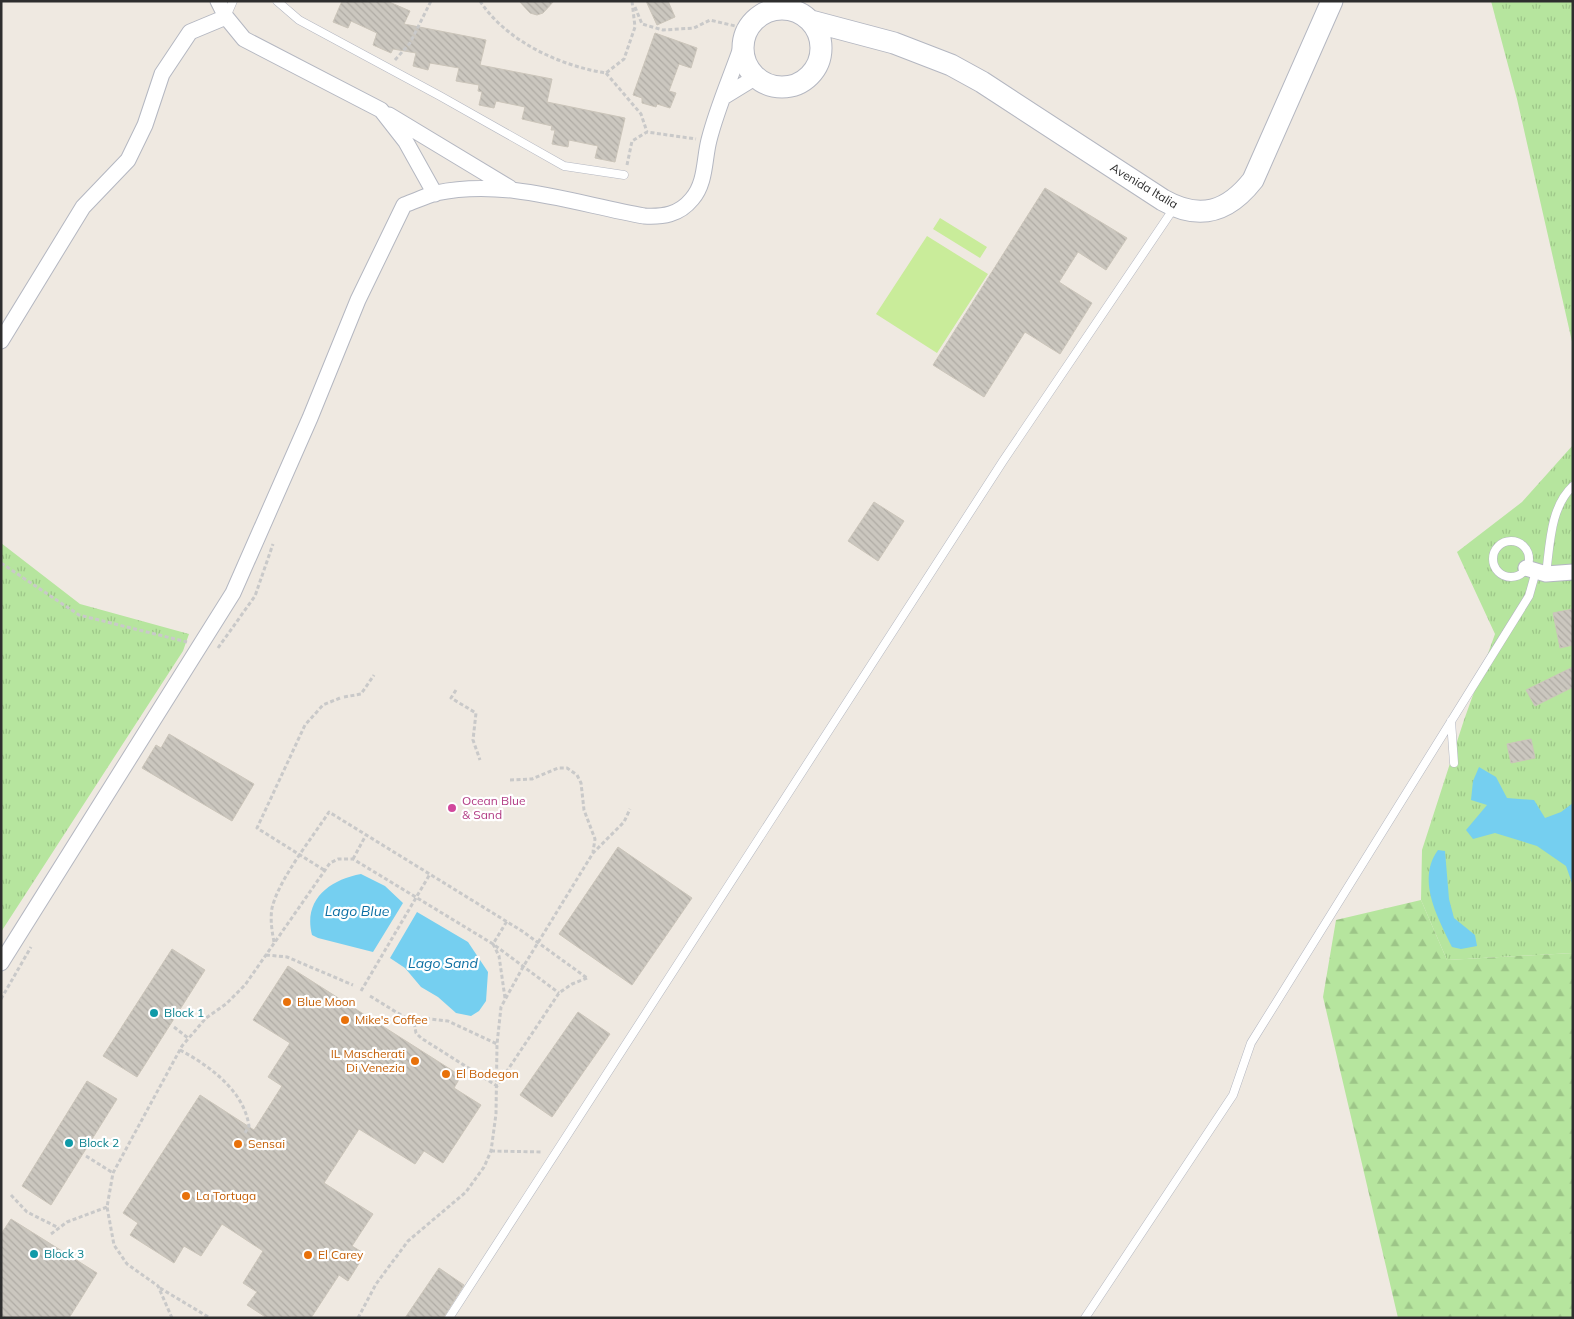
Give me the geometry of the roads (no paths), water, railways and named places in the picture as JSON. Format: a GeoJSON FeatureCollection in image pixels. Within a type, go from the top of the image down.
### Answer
{"type":"FeatureCollection","features":[{"type":"Feature","properties":{"kind":"street"},"geometry":{"type":"LineString","coordinates":[[218,1],[226,17],[244,39],[381,110],[512,189]]}},
{"type":"Feature","properties":{"kind":"street"},"geometry":{"type":"LineString","coordinates":[[1,963],[233,593],[310,418],[358,300],[404,205],[435,194],[469,189],[512,189],[644,216],[659,217],[673,214],[694,198],[702,180],[709,141],[747,32],[760,1]]}},
{"type":"Feature","properties":{"kind":"street","name":"Avenida Italia"},"geometry":{"type":"LineString","coordinates":[[801,12],[862,35],[894,43],[951,65],[982,82],[1175,207],[1197,211],[1218,209],[1230,203],[1242,194],[1253,180],[1332,1]]}},
{"type":"Feature","properties":{"kind":"street"},"geometry":{"type":"LineString","coordinates":[[774,9],[788,9],[801,12],[818,32],[821,55],[817,66],[800,82],[777,87],[766,84],[748,68],[747,32],[762,14],[774,9]]}},
{"type":"Feature","properties":{"kind":"street"},"geometry":{"type":"LineString","coordinates":[[1,342],[83,207],[128,160],[144,125],[162,74],[190,32],[226,17]]}},
{"type":"Feature","properties":{"kind":"street"},"geometry":{"type":"LineString","coordinates":[[821,55],[862,35]]}},
{"type":"Feature","properties":{"kind":"street"},"geometry":{"type":"LineString","coordinates":[[725,96],[756,77]]}},
{"type":"Feature","properties":{"kind":"street"},"geometry":{"type":"LineString","coordinates":[[381,110],[406,142],[435,194]]}},
{"type":"Feature","properties":{"kind":"street"},"geometry":{"type":"LineString","coordinates":[[1536,571],[1573,572]]}},
{"type":"Feature","properties":{"kind":"lane"},"geometry":{"type":"LineString","coordinates":[[226,17],[233,1]]}},
{"type":"Feature","properties":{"kind":"lane"},"geometry":{"type":"LineString","coordinates":[[277,1],[299,20],[564,166],[624,175]]}},
{"type":"Feature","properties":{"kind":"lane"},"geometry":{"type":"LineString","coordinates":[[449,1318],[1003,461],[1175,207]]}},
{"type":"Feature","properties":{"kind":"lane"},"geometry":{"type":"LineString","coordinates":[[1085,1318],[1233,1095],[1251,1042],[1529,596],[1536,571],[1564,495],[1573,486]]}},
{"type":"Feature","properties":{"kind":"lane"},"geometry":{"type":"LineString","coordinates":[[1513,541],[1523,546],[1536,571],[1506,576],[1500,573],[1494,564],[1493,558],[1497,547],[1502,543],[1513,541]]}},
{"type":"Feature","properties":{"kind":"lane"},"geometry":{"type":"LineString","coordinates":[[1452,721],[1454,763]]}},
{"type":"Feature","properties":{"kind":"water"},"geometry":{"type":"Polygon","coordinates":[[[1479,767],[1496,777],[1507,798],[1534,800],[1545,818],[1561,812],[1573,803],[1573,886],[1566,866],[1537,846],[1495,833],[1473,839],[1466,830],[1487,805],[1471,800],[1473,781],[1479,767]]]}},
{"type":"Feature","properties":{"kind":"water"},"geometry":{"type":"Polygon","coordinates":[[[1438,850],[1445,851],[1449,899],[1454,918],[1475,935],[1477,946],[1461,949],[1452,947],[1441,924],[1429,886],[1432,862],[1438,850]]]}},
{"type":"Feature","properties":{"kind":"water","name":"Lago Blue"},"geometry":{"type":"Polygon","coordinates":[[[361,874],[385,886],[403,903],[373,952],[318,938],[312,935],[310,923],[311,912],[321,894],[339,881],[361,874]]]}},
{"type":"Feature","properties":{"kind":"water","name":"Lago Sand"},"geometry":{"type":"Polygon","coordinates":[[[417,912],[468,942],[488,972],[486,1001],[479,1011],[471,1016],[456,1013],[438,997],[421,987],[405,968],[390,958],[417,912]]]}},
{"type":"Feature","properties":{"kind":"place","name":"Ocean Blue & Sand"},"geometry":{"type":"Point","coordinates":[452,808]}},
{"type":"Feature","properties":{"kind":"place","name":"Blue Moon"},"geometry":{"type":"Point","coordinates":[287,1002]}},
{"type":"Feature","properties":{"kind":"place","name":"Block 1"},"geometry":{"type":"Point","coordinates":[154,1013]}},
{"type":"Feature","properties":{"kind":"place","name":"Mike's Coffee"},"geometry":{"type":"Point","coordinates":[345,1020]}},
{"type":"Feature","properties":{"kind":"place","name":"IL Mascherati Di Venezia"},"geometry":{"type":"Point","coordinates":[415,1061]}},
{"type":"Feature","properties":{"kind":"place","name":"El Bodegon"},"geometry":{"type":"Point","coordinates":[446,1074]}},
{"type":"Feature","properties":{"kind":"place","name":"Block 2"},"geometry":{"type":"Point","coordinates":[69,1143]}},
{"type":"Feature","properties":{"kind":"place","name":"Sensai"},"geometry":{"type":"Point","coordinates":[238,1144]}},
{"type":"Feature","properties":{"kind":"place","name":"La Tortuga"},"geometry":{"type":"Point","coordinates":[186,1196]}},
{"type":"Feature","properties":{"kind":"place","name":"Block 3"},"geometry":{"type":"Point","coordinates":[34,1254]}},
{"type":"Feature","properties":{"kind":"place","name":"El Carey"},"geometry":{"type":"Point","coordinates":[308,1255]}}]}
